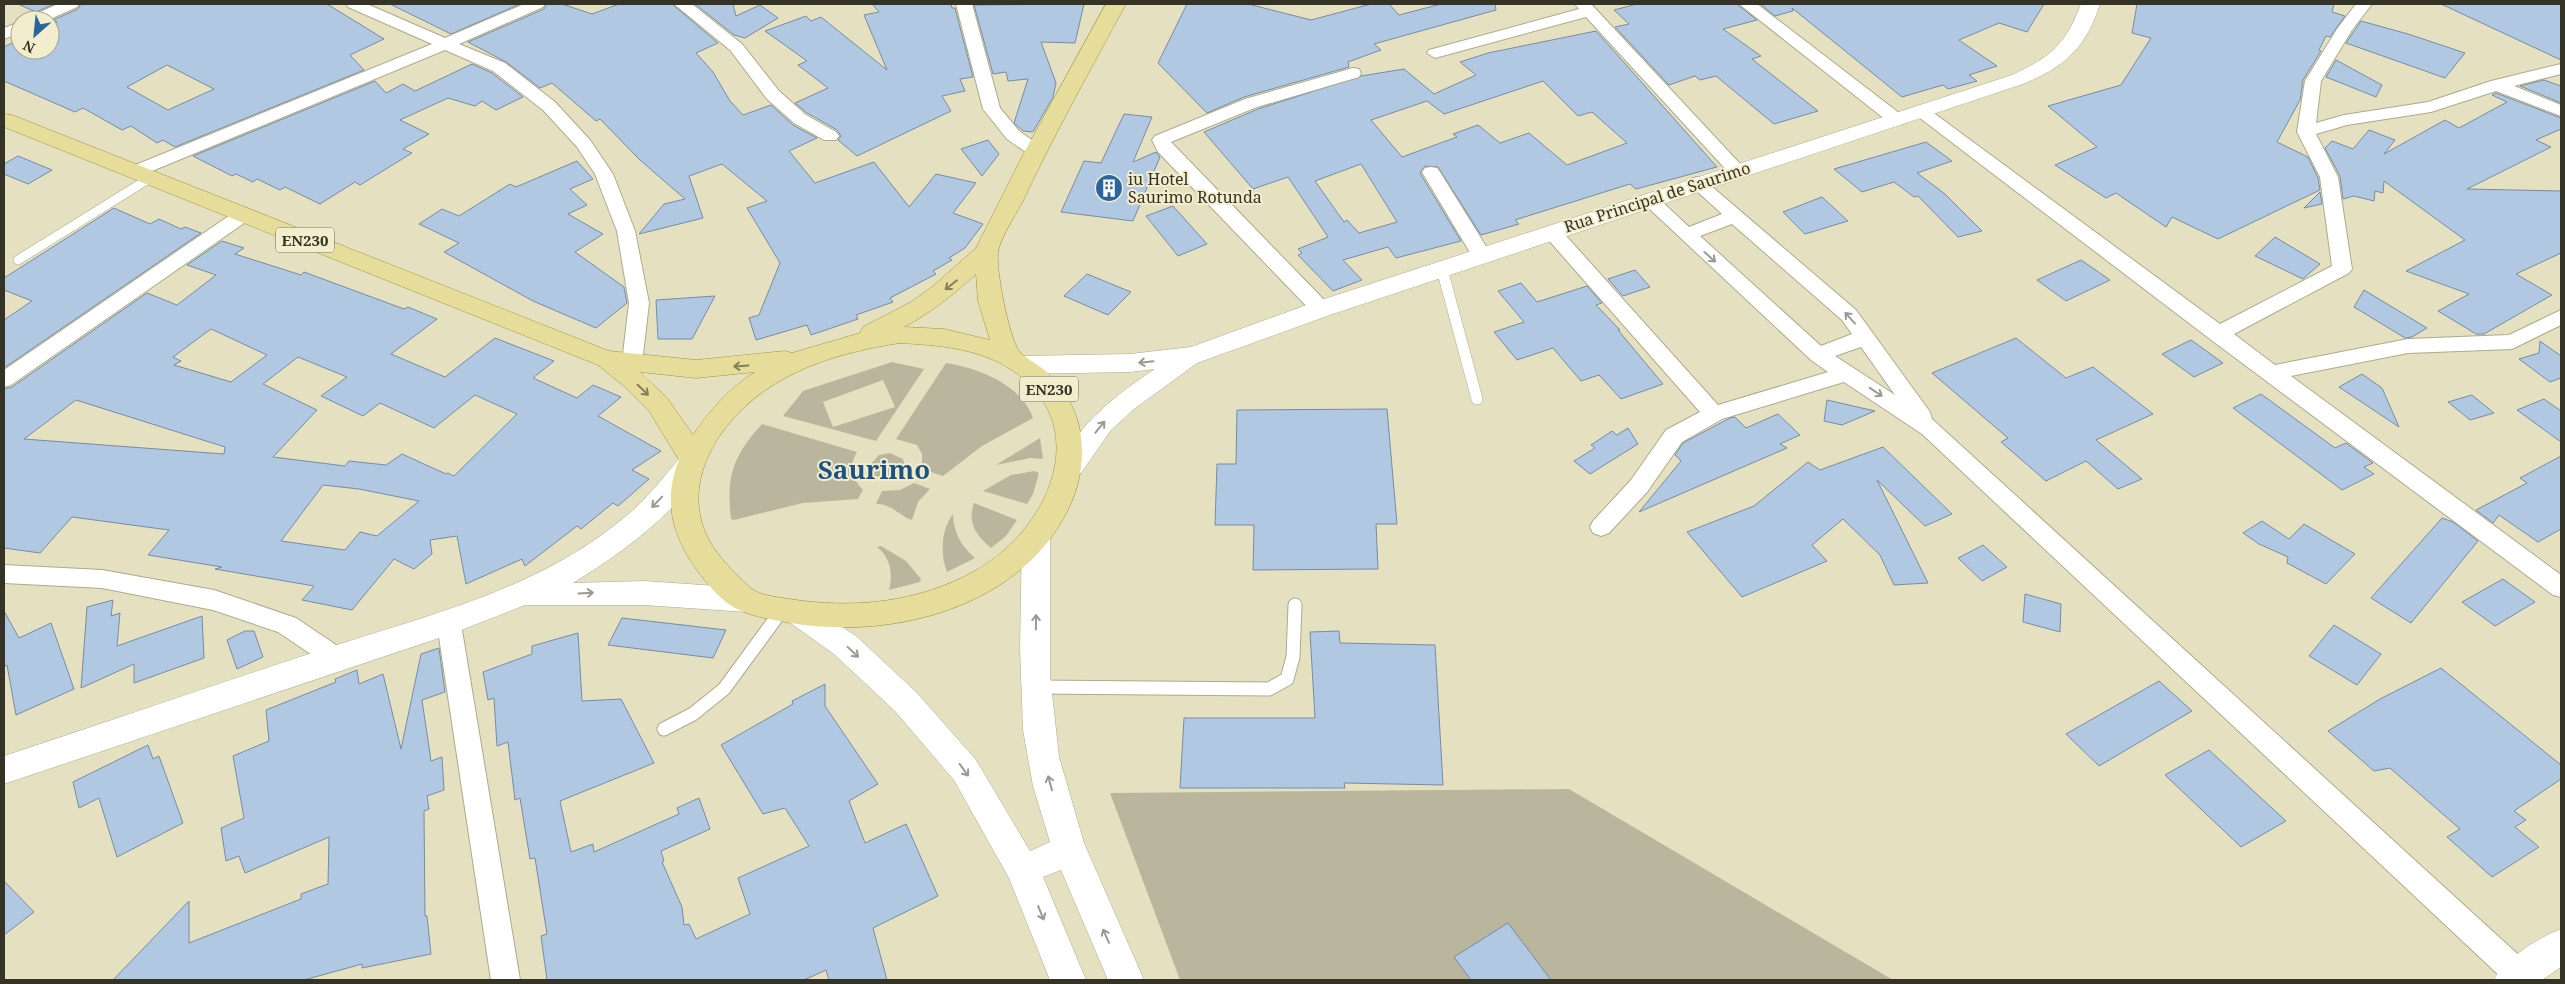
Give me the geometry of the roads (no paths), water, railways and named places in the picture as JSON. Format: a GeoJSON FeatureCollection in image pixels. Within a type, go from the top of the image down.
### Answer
{"type":"FeatureCollection","features":[{"type":"Feature","properties":{"kind":"main road","name":"EN230"},"geometry":{"type":"LineString","coordinates":[[859,340],[920,308],[957,281],[986,252],[1017,194],[1036,152],[1116,4]]}},
{"type":"Feature","properties":{"kind":"main road","name":"EN230"},"geometry":{"type":"LineString","coordinates":[[4,120],[606,359],[696,369],[748,366],[806,356],[859,340],[900,335],[939,336],[976,343],[1016,360],[1046,385],[1062,409],[1070,436],[1071,466],[1059,502],[1036,537],[1000,569],[978,582],[955,594],[904,611],[850,618],[790,612],[747,600],[706,564],[688,533],[684,500],[691,462],[710,427],[736,399],[769,375],[806,356]]}},
{"type":"Feature","properties":{"kind":"main road","name":"EN230"},"geometry":{"type":"LineString","coordinates":[[986,252],[990,301],[1016,360]]}},
{"type":"Feature","properties":{"kind":"main road","name":"EN230"},"geometry":{"type":"LineString","coordinates":[[606,359],[644,389],[657,404],[682,440],[691,462]]}},
{"type":"Feature","properties":{"kind":"street"},"geometry":{"type":"LineString","coordinates":[[58,10],[71,4]]}},
{"type":"Feature","properties":{"kind":"street"},"geometry":{"type":"LineString","coordinates":[[354,4],[499,67],[549,106],[584,144],[604,174],[626,231],[639,303],[632,362]]}},
{"type":"Feature","properties":{"kind":"street"},"geometry":{"type":"LineString","coordinates":[[142,175],[536,4]]}},
{"type":"Feature","properties":{"kind":"street"},"geometry":{"type":"LineString","coordinates":[[682,4],[736,47],[773,96],[800,119],[830,136]]}},
{"type":"Feature","properties":{"kind":"street"},"geometry":{"type":"LineString","coordinates":[[964,4],[992,109],[1013,135],[1036,152]]}},
{"type":"Feature","properties":{"kind":"street"},"geometry":{"type":"LineString","coordinates":[[1748,4],[1897,120]]}},
{"type":"Feature","properties":{"kind":"street","name":"Rua Principal de Saurimo"},"geometry":{"type":"LineString","coordinates":[[1194,355],[1321,309],[2020,79],[2049,64],[2075,42],[2090,4]]}},
{"type":"Feature","properties":{"kind":"street"},"geometry":{"type":"LineString","coordinates":[[2217,334],[2342,269],[2329,177],[2306,132],[2313,81],[2345,28],[2364,4]]}},
{"type":"Feature","properties":{"kind":"street"},"geometry":{"type":"LineString","coordinates":[[1435,53],[1586,7],[1737,171]]}},
{"type":"Feature","properties":{"kind":"street"},"geometry":{"type":"LineString","coordinates":[[2306,132],[2344,120],[2431,107],[2497,85],[2561,69]]}},
{"type":"Feature","properties":{"kind":"street"},"geometry":{"type":"LineString","coordinates":[[1321,309],[1164,148],[1161,140],[1251,102],[1353,73]]}},
{"type":"Feature","properties":{"kind":"street"},"geometry":{"type":"LineString","coordinates":[[2497,85],[2561,111]]}},
{"type":"Feature","properties":{"kind":"street"},"geometry":{"type":"LineString","coordinates":[[1921,112],[2561,588]]}},
{"type":"Feature","properties":{"kind":"street"},"geometry":{"type":"LineString","coordinates":[[1431,172],[1482,256]]}},
{"type":"Feature","properties":{"kind":"street"},"geometry":{"type":"LineString","coordinates":[[1697,184],[1849,315],[1930,428]]}},
{"type":"Feature","properties":{"kind":"street"},"geometry":{"type":"LineString","coordinates":[[1649,200],[1818,355],[1930,428],[2519,978],[2561,946]]}},
{"type":"Feature","properties":{"kind":"street"},"geometry":{"type":"LineString","coordinates":[[4,380],[243,215]]}},
{"type":"Feature","properties":{"kind":"street"},"geometry":{"type":"LineString","coordinates":[[1686,235],[1734,216]]}},
{"type":"Feature","properties":{"kind":"street"},"geometry":{"type":"LineString","coordinates":[[1552,232],[1714,414]]}},
{"type":"Feature","properties":{"kind":"street"},"geometry":{"type":"LineString","coordinates":[[2270,372],[2408,346],[2512,342],[2561,317]]}},
{"type":"Feature","properties":{"kind":"street"},"geometry":{"type":"LineString","coordinates":[[1818,355],[1866,337]]}},
{"type":"Feature","properties":{"kind":"street"},"geometry":{"type":"LineString","coordinates":[[1016,360],[1130,363],[1194,355]]}},
{"type":"Feature","properties":{"kind":"street"},"geometry":{"type":"LineString","coordinates":[[1071,466],[1102,423],[1125,402],[1194,355]]}},
{"type":"Feature","properties":{"kind":"street"},"geometry":{"type":"LineString","coordinates":[[1601,527],[1639,486],[1674,436],[1714,414],[1848,373]]}},
{"type":"Feature","properties":{"kind":"street"},"geometry":{"type":"LineString","coordinates":[[4,770],[336,658],[449,624],[520,595],[588,558],[635,525],[691,462]]}},
{"type":"Feature","properties":{"kind":"street"},"geometry":{"type":"LineString","coordinates":[[1036,537],[1034,687],[1043,757],[1068,850],[1126,980]]}},
{"type":"Feature","properties":{"kind":"street"},"geometry":{"type":"LineString","coordinates":[[4,574],[102,579],[214,600],[287,625],[336,658]]}},
{"type":"Feature","properties":{"kind":"street"},"geometry":{"type":"LineString","coordinates":[[520,595],[644,592],[747,600]]}},
{"type":"Feature","properties":{"kind":"street"},"geometry":{"type":"LineString","coordinates":[[790,612],[845,645],[906,702],[965,770],[1023,870],[1068,980]]}},
{"type":"Feature","properties":{"kind":"street"},"geometry":{"type":"LineString","coordinates":[[449,624],[506,980]]}},
{"type":"Feature","properties":{"kind":"street"},"geometry":{"type":"LineString","coordinates":[[1023,870],[1068,850]]}},
{"type":"Feature","properties":{"kind":"lane"},"geometry":{"type":"LineString","coordinates":[[18,260],[142,175]]}},
{"type":"Feature","properties":{"kind":"lane"},"geometry":{"type":"LineString","coordinates":[[1442,269],[1477,400]]}},
{"type":"Feature","properties":{"kind":"lane"},"geometry":{"type":"LineString","coordinates":[[1034,687],[1269,689],[1287,679],[1293,657],[1295,605]]}},
{"type":"Feature","properties":{"kind":"lane"},"geometry":{"type":"LineString","coordinates":[[664,729],[693,714],[724,689],[790,612]]}},
{"type":"Feature","properties":{"kind":"place","name":"iu Hotel Saurimo Rotunda"},"geometry":{"type":"Point","coordinates":[1109,188]}},
{"type":"Feature","properties":{"kind":"district","name":"Saurimo"},"geometry":{"type":"Point","coordinates":[874,469]}}]}
